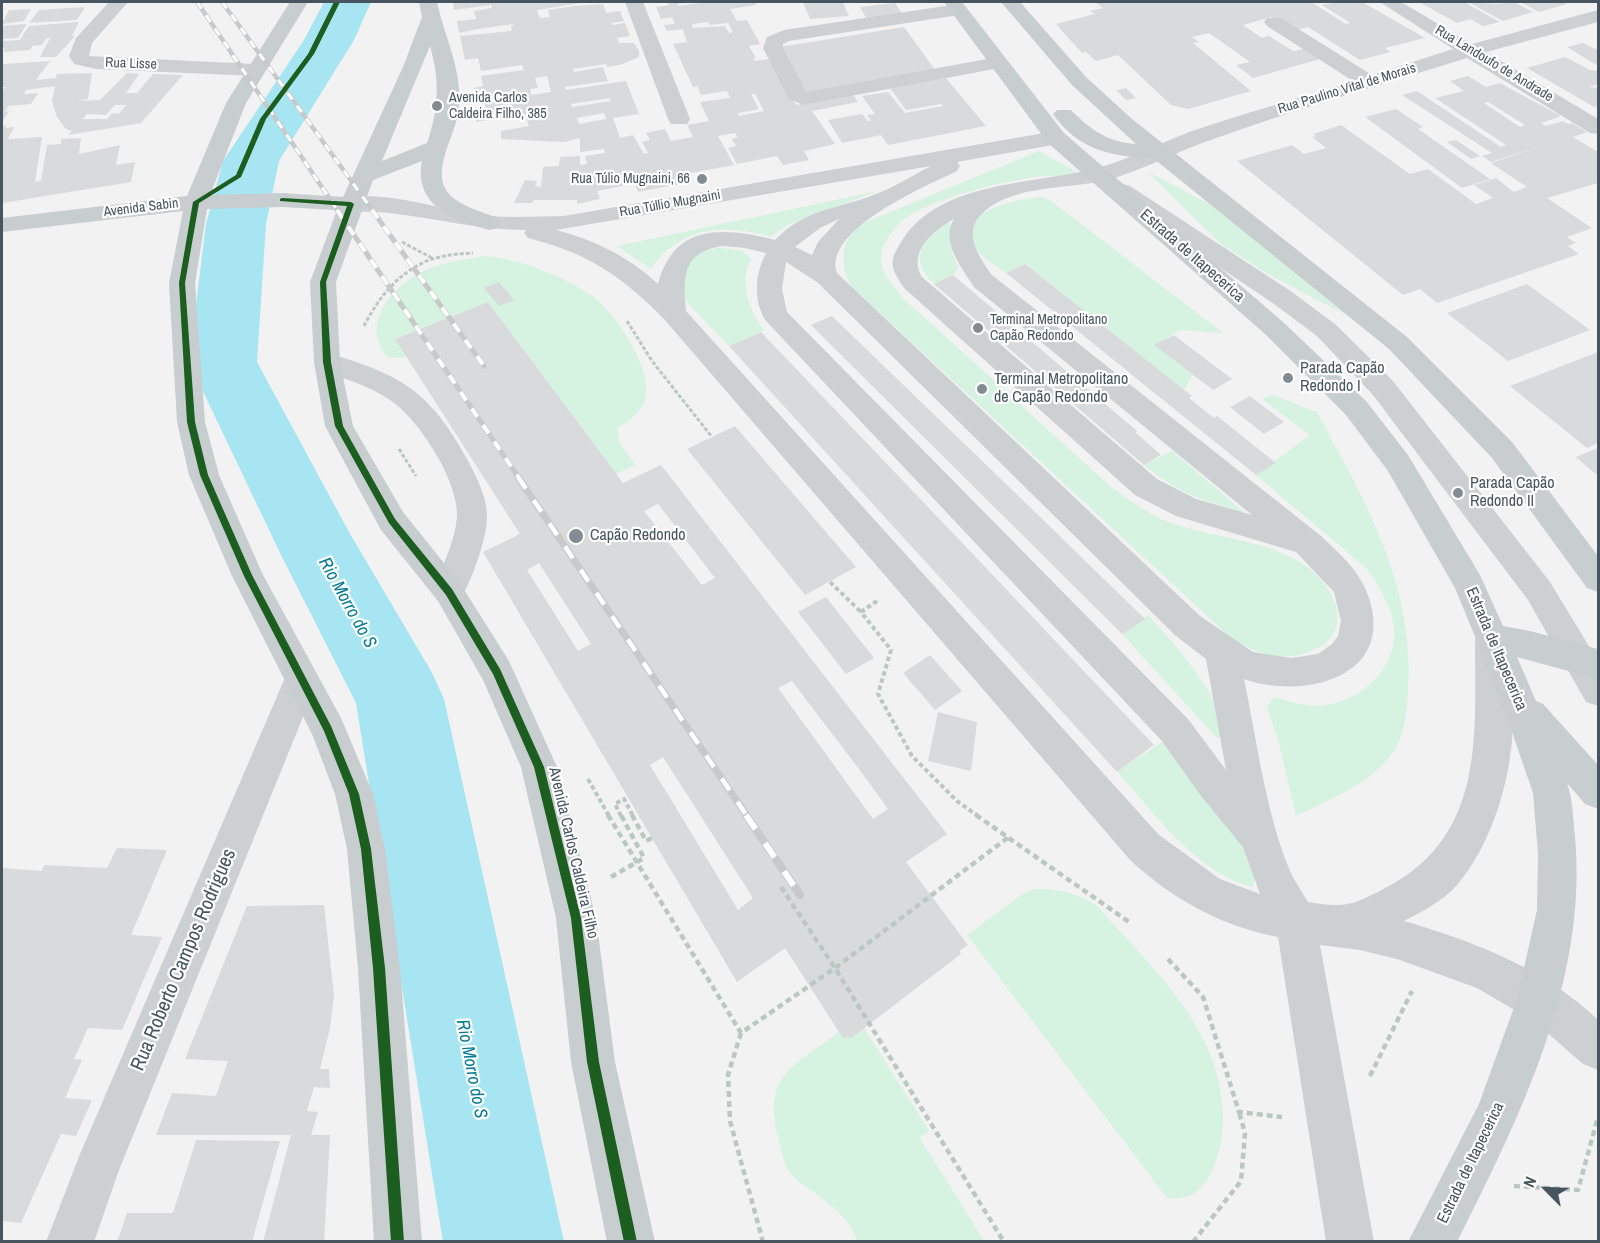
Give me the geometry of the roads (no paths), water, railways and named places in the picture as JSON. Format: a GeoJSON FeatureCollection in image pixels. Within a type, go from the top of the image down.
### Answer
{"type":"FeatureCollection","features":[{"type":"Feature","properties":{"kind":"main road"},"geometry":{"type":"LineString","coordinates":[[299,2],[236,103],[210,201],[182,283],[191,422],[204,475],[248,576],[328,729],[354,794],[366,849],[380,968],[398,1242]]}},
{"type":"Feature","properties":{"kind":"main road"},"geometry":{"type":"LineString","coordinates":[[1010,2],[1079,81],[1158,152],[1398,343],[1502,450],[1599,579]]}},
{"type":"Feature","properties":{"kind":"main road"},"geometry":{"type":"LineString","coordinates":[[956,4],[985,23],[1091,142],[1123,151],[1158,152]]}},
{"type":"Feature","properties":{"kind":"main road","name":"Estrada de Itapecerica"},"geometry":{"type":"LineString","coordinates":[[956,4],[1056,138],[1274,327],[1356,408],[1398,463],[1469,584],[1518,700],[1552,793],[1557,854],[1557,910],[1538,999],[1497,1115],[1432,1242]]}},
{"type":"Feature","properties":{"kind":"main road"},"geometry":{"type":"LineString","coordinates":[[429,9],[448,77],[447,115],[435,148],[434,191],[441,199],[490,224]]}},
{"type":"Feature","properties":{"kind":"main road","name":"Avenida Carlos Caldeira Filho"},"geometry":{"type":"LineString","coordinates":[[429,9],[409,77],[358,190],[323,282],[327,363],[339,426],[392,521],[449,592],[497,672],[540,767],[576,918],[593,1062],[631,1242]]}},
{"type":"Feature","properties":{"kind":"main road"},"geometry":{"type":"LineString","coordinates":[[358,190],[435,148]]}},
{"type":"Feature","properties":{"kind":"main road","name":"Rua Túllio Mugnaini"},"geometry":{"type":"LineString","coordinates":[[282,201],[358,190]]}},
{"type":"Feature","properties":{"kind":"main road","name":"Avenida Sabin"},"geometry":{"type":"LineString","coordinates":[[2,225],[210,201],[282,201]]}},
{"type":"Feature","properties":{"kind":"main road"},"geometry":{"type":"LineString","coordinates":[[1492,639],[1530,645],[1588,660]]}},
{"type":"Feature","properties":{"kind":"main road"},"geometry":{"type":"LineString","coordinates":[[1518,700],[1599,792]]}},
{"type":"Feature","properties":{"kind":"street","name":"Rua Lisse"},"geometry":{"type":"LineString","coordinates":[[119,2],[83,42],[79,56],[81,60],[96,63],[255,70]]}},
{"type":"Feature","properties":{"kind":"street"},"geometry":{"type":"LineString","coordinates":[[634,2],[679,119]]}},
{"type":"Feature","properties":{"kind":"street","name":"Rua Landoufo de Andrade"},"geometry":{"type":"LineString","coordinates":[[1389,2],[1598,127]]}},
{"type":"Feature","properties":{"kind":"street"},"geometry":{"type":"LineString","coordinates":[[956,4],[784,36],[774,41],[773,48],[796,95],[803,99],[998,63]]}},
{"type":"Feature","properties":{"kind":"street","name":"Rua Paulino Vital de Morais"},"geometry":{"type":"LineString","coordinates":[[1310,544],[1186,508],[1146,487],[913,282],[904,267],[905,255],[915,239],[931,223],[953,209],[994,194],[1099,175],[1200,136],[1369,82],[1471,50],[1599,16]]}},
{"type":"Feature","properties":{"kind":"street"},"geometry":{"type":"LineString","coordinates":[[1274,22],[1369,82]]}},
{"type":"Feature","properties":{"kind":"street","name":"Rua Túllio Mugnaini"},"geometry":{"type":"LineString","coordinates":[[358,190],[389,206],[490,224],[564,223],[1056,138]]}},
{"type":"Feature","properties":{"kind":"street"},"geometry":{"type":"LineString","coordinates":[[826,276],[822,262],[835,237],[846,225],[878,201],[979,150]]}},
{"type":"Feature","properties":{"kind":"street","name":"Estrada de Itapecerica"},"geometry":{"type":"LineString","coordinates":[[1099,175],[1283,298],[1326,330],[1383,388],[1453,476],[1539,591],[1588,660],[1599,691]]}},
{"type":"Feature","properties":{"kind":"street"},"geometry":{"type":"LineString","coordinates":[[673,313],[669,281],[674,266],[693,245],[714,239],[731,238],[779,250],[801,259],[826,276],[1188,626],[1221,651],[1250,667],[1289,675],[1314,672],[1336,662],[1350,647],[1357,630],[1353,599],[1342,577],[1310,544],[983,281],[970,263],[963,247],[961,229],[965,215],[994,194]]}},
{"type":"Feature","properties":{"kind":"street"},"geometry":{"type":"LineString","coordinates":[[878,201],[822,217],[798,230],[779,250],[772,261],[768,278],[769,297],[775,315],[1175,730],[1214,784],[1262,840]]}},
{"type":"Feature","properties":{"kind":"street"},"geometry":{"type":"LineString","coordinates":[[490,224],[545,235],[593,249],[629,271],[673,313],[1145,848],[1178,877],[1214,897],[1248,911],[1323,926],[1343,927],[1425,948],[1463,962],[1538,999],[1578,1026],[1599,1049]]}},
{"type":"Feature","properties":{"kind":"street"},"geometry":{"type":"LineString","coordinates":[[327,363],[370,379],[406,398],[423,414],[467,490],[472,517],[449,592]]}},
{"type":"Feature","properties":{"kind":"street"},"geometry":{"type":"LineString","coordinates":[[1343,927],[1371,916],[1430,884],[1455,858],[1482,794],[1494,741],[1492,639]]}},
{"type":"Feature","properties":{"kind":"street"},"geometry":{"type":"LineString","coordinates":[[1221,651],[1232,699],[1242,766],[1270,871],[1295,919],[1350,1242]]}},
{"type":"Feature","properties":{"kind":"street","name":"Rua Roberto Campos Rodrigues"},"geometry":{"type":"LineString","coordinates":[[70,1242],[101,1159],[301,680]]}},
{"type":"Feature","properties":{"kind":"waterway","name":"Rio Morro do S"},"geometry":{"type":"LineString","coordinates":[[347,2],[329,40],[251,161],[236,224],[223,362],[321,555],[400,699],[504,1242]]}},
{"type":"Feature","properties":{"kind":"railway"},"geometry":{"type":"LineString","coordinates":[[197,2],[338,211]]}},
{"type":"Feature","properties":{"kind":"railway"},"geometry":{"type":"LineString","coordinates":[[222,2],[373,211]]}},
{"type":"Feature","properties":{"kind":"railway"},"geometry":{"type":"LineString","coordinates":[[337,210],[519,478]]}},
{"type":"Feature","properties":{"kind":"railway"},"geometry":{"type":"LineString","coordinates":[[372,210],[484,366]]}},
{"type":"Feature","properties":{"kind":"railway"},"geometry":{"type":"LineString","coordinates":[[518,477],[747,816]]}},
{"type":"Feature","properties":{"kind":"railway"},"geometry":{"type":"LineString","coordinates":[[746,815],[800,895]]}},
{"type":"Feature","properties":{"kind":"place","name":"Avenida Carlos Caldeira Filho, 385"},"geometry":{"type":"Point","coordinates":[437,106]}},
{"type":"Feature","properties":{"kind":"place","name":"Rua Túlio Mugnaini, 66"},"geometry":{"type":"Point","coordinates":[702,179]}},
{"type":"Feature","properties":{"kind":"place","name":"Terminal Metropolitano Capão Redondo"},"geometry":{"type":"Point","coordinates":[978,328]}},
{"type":"Feature","properties":{"kind":"place","name":"Parada Capão Redondo I"},"geometry":{"type":"Point","coordinates":[1288,378]}},
{"type":"Feature","properties":{"kind":"place","name":"Terminal Metropolitano de Capão Redondo"},"geometry":{"type":"Point","coordinates":[982,389]}},
{"type":"Feature","properties":{"kind":"place","name":"Parada Capão Redondo II"},"geometry":{"type":"Point","coordinates":[1458,493]}},
{"type":"Feature","properties":{"kind":"place","name":"Capão Redondo"},"geometry":{"type":"Point","coordinates":[576,536]}}]}
